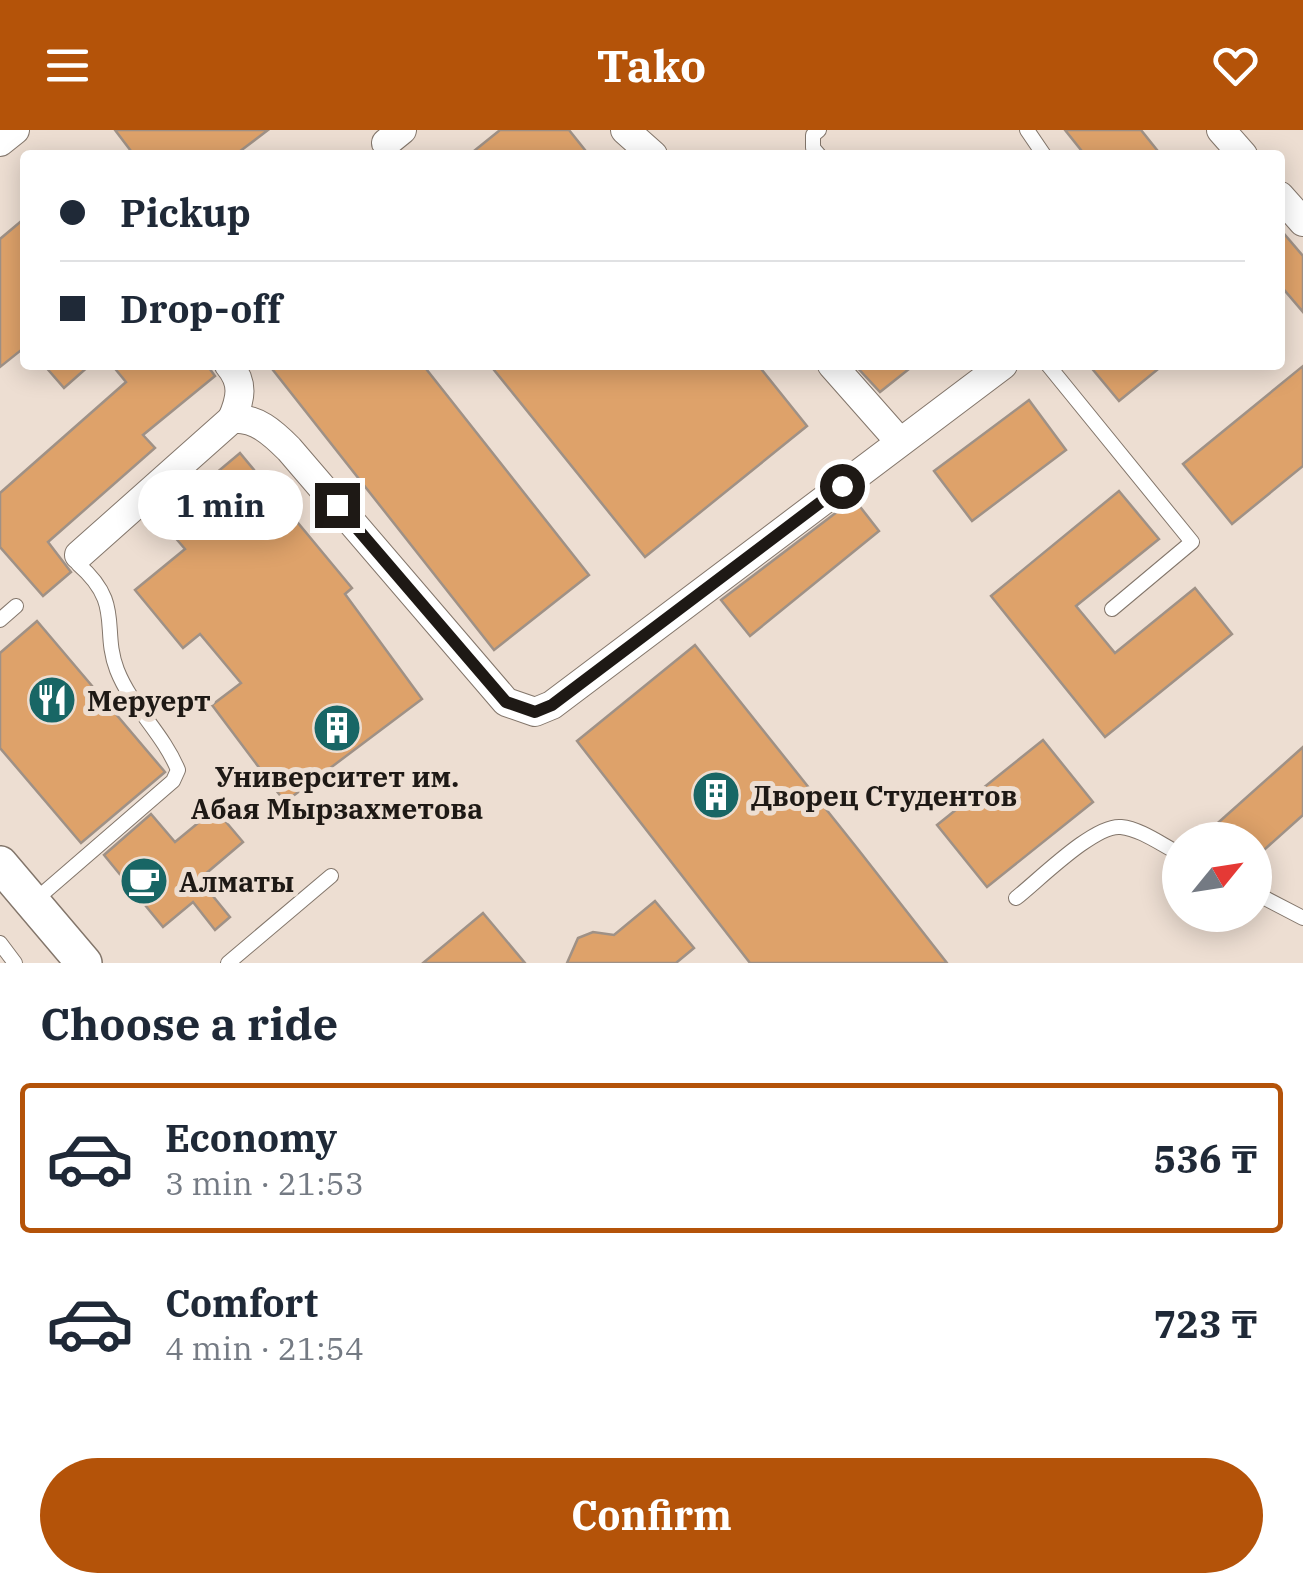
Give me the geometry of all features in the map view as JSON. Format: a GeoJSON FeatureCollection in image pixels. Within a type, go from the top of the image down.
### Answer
{"type":"FeatureCollection","features":[{"type":"Feature","properties":{"kind":"street"},"geometry":{"type":"LineString","coordinates":[[0,142],[15,130]]}},
{"type":"Feature","properties":{"kind":"street"},"geometry":{"type":"LineString","coordinates":[[625,130],[647,150]]}},
{"type":"Feature","properties":{"kind":"street"},"geometry":{"type":"LineString","coordinates":[[1220,130],[1238,150]]}},
{"type":"Feature","properties":{"kind":"street"},"geometry":{"type":"LineString","coordinates":[[1285,202],[1303,222]]}},
{"type":"Feature","properties":{"kind":"street"},"geometry":{"type":"LineString","coordinates":[[79,554],[232,418],[241,396],[233,370]]}},
{"type":"Feature","properties":{"kind":"street"},"geometry":{"type":"LineString","coordinates":[[836,370],[900,442]]}},
{"type":"Feature","properties":{"kind":"street"},"geometry":{"type":"LineString","coordinates":[[232,418],[255,422],[277,437],[506,702],[535,712],[552,705],[996,370]]}},
{"type":"Feature","properties":{"kind":"street"},"geometry":{"type":"LineString","coordinates":[[0,864],[82,962]]}},
{"type":"Feature","properties":{"kind":"lane"},"geometry":{"type":"LineString","coordinates":[[1052,370],[1192,542],[1112,609]]}},
{"type":"Feature","properties":{"kind":"lane"},"geometry":{"type":"LineString","coordinates":[[32,902],[173,781],[178,770],[171,752],[125,689],[115,665],[110,610],[78,564],[79,554]]}},
{"type":"Feature","properties":{"kind":"lane"},"geometry":{"type":"LineString","coordinates":[[0,620],[16,606]]}},
{"type":"Feature","properties":{"kind":"lane"},"geometry":{"type":"LineString","coordinates":[[1016,898],[1093,836],[1111,827],[1133,830],[1162,845]]}},
{"type":"Feature","properties":{"kind":"lane"},"geometry":{"type":"LineString","coordinates":[[228,963],[331,876]]}},
{"type":"Feature","properties":{"kind":"lane"},"geometry":{"type":"LineString","coordinates":[[1272,902],[1303,918]]}},
{"type":"Feature","properties":{"kind":"lane"},"geometry":{"type":"LineString","coordinates":[[1,947],[15,963]]}},
{"type":"Feature","properties":{"kind":"building"},"geometry":{"type":"Polygon","coordinates":[[[115,130],[268,130],[242,150],[130,150],[115,130]]]}},
{"type":"Feature","properties":{"kind":"building"},"geometry":{"type":"Polygon","coordinates":[[[500,130],[569,130],[585,150],[475,150],[500,130]]]}},
{"type":"Feature","properties":{"kind":"building"},"geometry":{"type":"Polygon","coordinates":[[[1065,130],[1141,130],[1157,150],[1081,150],[1065,130]]]}},
{"type":"Feature","properties":{"kind":"building"},"geometry":{"type":"Polygon","coordinates":[[[20,222],[20,351],[0,367],[0,239],[20,222]]]}},
{"type":"Feature","properties":{"kind":"building"},"geometry":{"type":"Polygon","coordinates":[[[1285,235],[1303,256],[1303,312],[1285,291],[1285,235]]]}},
{"type":"Feature","properties":{"kind":"building"},"geometry":{"type":"Polygon","coordinates":[[[1303,366],[1303,466],[1232,524],[1183,464],[1303,366]]]}},
{"type":"Feature","properties":{"kind":"building"},"geometry":{"type":"Polygon","coordinates":[[[48,370],[84,370],[64,388],[48,370]]]}},
{"type":"Feature","properties":{"kind":"building"},"geometry":{"type":"Polygon","coordinates":[[[116,370],[211,370],[215,376],[143,435],[155,448],[48,542],[71,572],[43,596],[0,547],[0,493],[126,382],[116,370]]]}},
{"type":"Feature","properties":{"kind":"building"},"geometry":{"type":"Polygon","coordinates":[[[273,370],[427,370],[589,575],[494,650],[273,370]]]}},
{"type":"Feature","properties":{"kind":"building"},"geometry":{"type":"Polygon","coordinates":[[[494,370],[762,370],[807,426],[645,557],[494,370]]]}},
{"type":"Feature","properties":{"kind":"building"},"geometry":{"type":"Polygon","coordinates":[[[860,370],[908,370],[880,392],[860,370]]]}},
{"type":"Feature","properties":{"kind":"building"},"geometry":{"type":"Polygon","coordinates":[[[1093,370],[1157,370],[1119,401],[1093,370]]]}},
{"type":"Feature","properties":{"kind":"building"},"geometry":{"type":"Polygon","coordinates":[[[1029,400],[1066,450],[972,521],[934,471],[1029,400]]]}},
{"type":"Feature","properties":{"kind":"building"},"geometry":{"type":"Polygon","coordinates":[[[240,453],[352,588],[345,594],[422,699],[285,802],[212,705],[241,683],[200,634],[183,648],[135,590],[185,549],[160,520],[240,453]]]}},
{"type":"Feature","properties":{"kind":"building"},"geometry":{"type":"Polygon","coordinates":[[[1119,491],[1159,539],[1076,606],[1115,653],[1195,588],[1232,634],[1105,737],[991,596],[1119,491]]]}},
{"type":"Feature","properties":{"kind":"building"},"geometry":{"type":"Polygon","coordinates":[[[854,499],[879,531],[750,636],[721,600],[854,499]]]}},
{"type":"Feature","properties":{"kind":"building","name":"Меруерт"},"geometry":{"type":"Polygon","coordinates":[[[37,621],[165,772],[81,843],[0,748],[0,653],[37,621]]]}},
{"type":"Feature","properties":{"kind":"building","name":"Дворец Студентов"},"geometry":{"type":"Polygon","coordinates":[[[695,645],[947,963],[750,963],[577,741],[695,645]]]}},
{"type":"Feature","properties":{"kind":"building"},"geometry":{"type":"Polygon","coordinates":[[[1043,740],[1093,802],[987,887],[937,825],[1043,740]]]}},
{"type":"Feature","properties":{"kind":"building"},"geometry":{"type":"Polygon","coordinates":[[[1303,747],[1303,815],[1272,843],[1272,822],[1219,822],[1303,747]]]}},
{"type":"Feature","properties":{"kind":"building"},"geometry":{"type":"Polygon","coordinates":[[[215,809],[243,842],[203,876],[212,887],[208,890],[230,917],[215,930],[193,902],[163,927],[104,855],[151,814],[175,842],[215,809]]]}},
{"type":"Feature","properties":{"kind":"building"},"geometry":{"type":"Polygon","coordinates":[[[655,901],[694,948],[676,963],[567,963],[578,938],[593,932],[614,935],[655,901]]]}},
{"type":"Feature","properties":{"kind":"building"},"geometry":{"type":"Polygon","coordinates":[[[483,913],[525,963],[423,963],[483,913]]]}},
{"type":"Feature","properties":{"kind":"place","name":"Меруерт"},"geometry":{"type":"Point","coordinates":[52,700]}},
{"type":"Feature","properties":{"kind":"place","name":"Университет им. Абая Мырзахметова"},"geometry":{"type":"Point","coordinates":[337,728]}},
{"type":"Feature","properties":{"kind":"place","name":"Дворец Студентов"},"geometry":{"type":"Point","coordinates":[716,795]}},
{"type":"Feature","properties":{"kind":"place","name":"Алматы"},"geometry":{"type":"Point","coordinates":[144,881]}},
{"type":"Feature","properties":{"kind":"route"},"geometry":{"type":"LineString","coordinates":[[337,505],[506,702],[535,712],[552,705],[842,486]]}}]}
